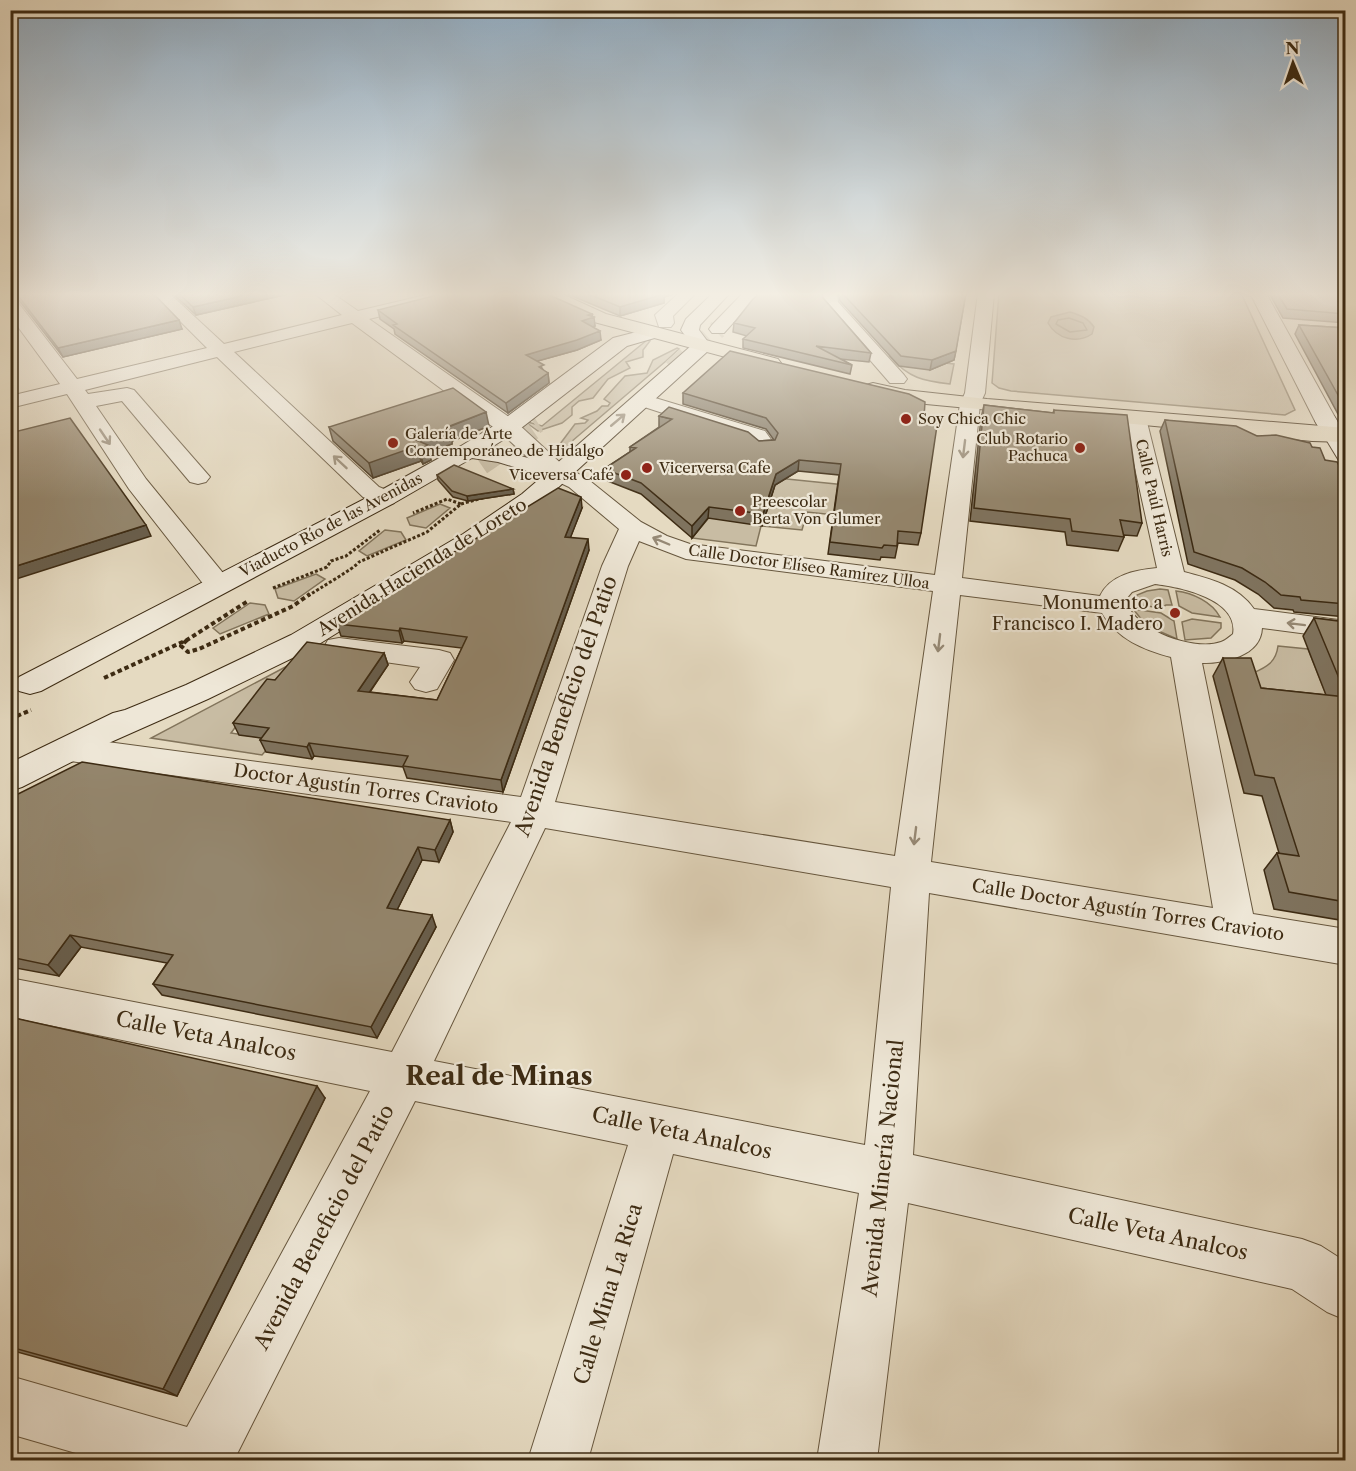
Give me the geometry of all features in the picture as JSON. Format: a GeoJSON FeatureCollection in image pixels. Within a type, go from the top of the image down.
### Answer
{"type":"FeatureCollection","features":[{"type":"Feature","properties":{"kind":"main road"},"geometry":{"type":"LineString","coordinates":[[1338,428],[972,398],[905,396],[860,378],[897,379],[972,398],[1135,418],[1300,433],[1338,428]]}},
{"type":"Feature","properties":{"kind":"street"},"geometry":{"type":"LineString","coordinates":[[52,362],[77,395],[171,477]]}},
{"type":"Feature","properties":{"kind":"street"},"geometry":{"type":"LineString","coordinates":[[77,395],[187,362]]}},
{"type":"Feature","properties":{"kind":"street"},"geometry":{"type":"LineString","coordinates":[[233,362],[372,492],[386,498]]}},
{"type":"Feature","properties":{"kind":"street","name":"Calle Doctor Elíseo Ramírez Ulloa"},"geometry":{"type":"LineString","coordinates":[[417,362],[508,427],[546,477],[577,482],[632,527],[658,541],[686,551],[1113,606]]}},
{"type":"Feature","properties":{"kind":"street","name":"Viaducto Río de las Avenidas"},"geometry":{"type":"LineString","coordinates":[[20,688],[238,593],[376,521],[475,457],[508,427],[594,362]]}},
{"type":"Feature","properties":{"kind":"street"},"geometry":{"type":"LineString","coordinates":[[538,423],[615,362]]}},
{"type":"Feature","properties":{"kind":"street","name":"Avenida Hacienda de Loreto"},"geometry":{"type":"LineString","coordinates":[[104,732],[197,692],[301,642],[472,539],[531,499],[546,477],[642,400],[675,362]]}},
{"type":"Feature","properties":{"kind":"street"},"geometry":{"type":"LineString","coordinates":[[882,362],[897,379]]}},
{"type":"Feature","properties":{"kind":"street","name":"Avenida Minería Nacional"},"geometry":{"type":"LineString","coordinates":[[847,1461],[887,1174],[911,875],[946,586],[977,362]]}},
{"type":"Feature","properties":{"kind":"street"},"geometry":{"type":"LineString","coordinates":[[1298,362],[1338,428],[1346,454]]}},
{"type":"Feature","properties":{"kind":"street"},"geometry":{"type":"LineString","coordinates":[[10,402],[77,395],[127,394],[171,477],[218,584]]}},
{"type":"Feature","properties":{"kind":"street"},"geometry":{"type":"LineString","coordinates":[[642,400],[757,436],[764,445]]}},
{"type":"Feature","properties":{"kind":"street","name":"Calle Paúl Harris"},"geometry":{"type":"LineString","coordinates":[[1135,418],[1172,577]]}},
{"type":"Feature","properties":{"kind":"street"},"geometry":{"type":"LineString","coordinates":[[475,457],[501,456],[546,477]]}},
{"type":"Feature","properties":{"kind":"street","name":"Viaducto Río de las Avenidas"},"geometry":{"type":"LineString","coordinates":[[20,688],[386,498],[475,457]]}},
{"type":"Feature","properties":{"kind":"street"},"geometry":{"type":"LineString","coordinates":[[10,778],[104,732],[546,477]]}},
{"type":"Feature","properties":{"kind":"street","name":"Avenida Beneficio del Patio"},"geometry":{"type":"LineString","coordinates":[[200,1461],[404,1075],[534,812],[615,566],[632,527]]}},
{"type":"Feature","properties":{"kind":"street"},"geometry":{"type":"LineString","coordinates":[[1172,577],[1209,588],[1225,596],[1238,607],[1246,618],[1249,629],[1246,638],[1237,646],[1223,652],[1185,651],[1164,646],[1130,628],[1119,617],[1113,606],[1113,596],[1117,588],[1139,578],[1172,577]]}},
{"type":"Feature","properties":{"kind":"street"},"geometry":{"type":"LineString","coordinates":[[1246,618],[1346,630]]}},
{"type":"Feature","properties":{"kind":"street"},"geometry":{"type":"LineString","coordinates":[[301,642],[439,660],[426,682]]}},
{"type":"Feature","properties":{"kind":"street"},"geometry":{"type":"LineString","coordinates":[[1185,651],[1236,927]]}},
{"type":"Feature","properties":{"kind":"street","name":"Doctor Agustín Torres Cravioto"},"geometry":{"type":"LineString","coordinates":[[70,749],[534,812],[911,875]]}},
{"type":"Feature","properties":{"kind":"street","name":"Calle Doctor Agustín Torres Cravioto"},"geometry":{"type":"LineString","coordinates":[[911,875],[1346,947]]}},
{"type":"Feature","properties":{"kind":"street","name":"Calle Veta Analcos"},"geometry":{"type":"LineString","coordinates":[[10,997],[887,1174],[1302,1265],[1346,1293]]}},
{"type":"Feature","properties":{"kind":"street","name":"Calle Mina La Rica"},"geometry":{"type":"LineString","coordinates":[[558,1461],[657,1128]]}},
{"type":"Feature","properties":{"kind":"street"},"geometry":{"type":"LineString","coordinates":[[10,1405],[200,1461]]}},
{"type":"Feature","properties":{"kind":"path"},"geometry":{"type":"LineString","coordinates":[[407,515],[447,499],[461,504],[475,502],[488,496]]}},
{"type":"Feature","properties":{"kind":"path"},"geometry":{"type":"LineString","coordinates":[[255,596],[187,640],[182,646],[188,652],[199,649],[274,616],[340,574],[355,568],[359,562],[427,532],[461,504]]}},
{"type":"Feature","properties":{"kind":"path"},"geometry":{"type":"LineString","coordinates":[[270,589],[327,567],[330,561],[346,556],[386,526]]}},
{"type":"Feature","properties":{"kind":"shaded area"},"geometry":{"type":"Polygon","coordinates":[[[621,362],[627,362],[630,368],[608,379],[593,398],[579,401],[572,407],[572,415],[562,423],[538,431],[524,421],[542,426],[621,362]]]}},
{"type":"Feature","properties":{"kind":"shaded area"},"geometry":{"type":"Polygon","coordinates":[[[652,362],[665,362],[571,442],[563,447],[560,444],[575,424],[585,423],[588,420],[581,418],[597,411],[602,406],[608,406],[610,403],[604,399],[625,376],[647,373],[652,362]]]}},
{"type":"Feature","properties":{"kind":"shaded area"},"geometry":{"type":"Polygon","coordinates":[[[895,362],[954,364],[950,384],[917,377],[895,362]]]}},
{"type":"Feature","properties":{"kind":"shaded area"},"geometry":{"type":"Polygon","coordinates":[[[994,362],[1273,362],[1295,410],[1285,415],[1011,391],[999,388],[992,383],[994,362]]]}},
{"type":"Feature","properties":{"kind":"shaded area"},"geometry":{"type":"Polygon","coordinates":[[[777,478],[846,485],[921,524],[807,512],[802,530],[761,526],[756,546],[692,538],[712,514],[777,478]]]}},
{"type":"Feature","properties":{"kind":"shaded area"},"geometry":{"type":"Polygon","coordinates":[[[440,504],[450,508],[426,528],[410,525],[407,518],[440,504]]]}},
{"type":"Feature","properties":{"kind":"shaded area"},"geometry":{"type":"Polygon","coordinates":[[[385,530],[401,532],[406,540],[367,556],[359,551],[385,530]]]}},
{"type":"Feature","properties":{"kind":"shaded area"},"geometry":{"type":"Polygon","coordinates":[[[316,574],[325,579],[294,601],[278,598],[275,589],[316,574]]]}},
{"type":"Feature","properties":{"kind":"shaded area"},"geometry":{"type":"Polygon","coordinates":[[[1160,589],[1168,590],[1172,605],[1161,608],[1132,604],[1137,595],[1160,589]]]}},
{"type":"Feature","properties":{"kind":"shaded area"},"geometry":{"type":"Polygon","coordinates":[[[1176,591],[1201,599],[1220,617],[1192,613],[1179,606],[1176,591]]]}},
{"type":"Feature","properties":{"kind":"shaded area"},"geometry":{"type":"Polygon","coordinates":[[[250,603],[265,605],[269,614],[220,634],[213,628],[250,603]]]}},
{"type":"Feature","properties":{"kind":"shaded area"},"geometry":{"type":"Polygon","coordinates":[[[1133,609],[1161,613],[1174,621],[1177,639],[1147,626],[1133,609]]]}},
{"type":"Feature","properties":{"kind":"shaded area"},"geometry":{"type":"Polygon","coordinates":[[[1192,619],[1221,623],[1221,628],[1211,638],[1185,640],[1182,622],[1192,619]]]}},
{"type":"Feature","properties":{"kind":"shaded area"},"geometry":{"type":"Polygon","coordinates":[[[1278,646],[1308,649],[1339,727],[1251,705],[1253,673],[1270,663],[1278,646]]]}},
{"type":"Feature","properties":{"kind":"shaded area"},"geometry":{"type":"Polygon","coordinates":[[[308,655],[243,717],[231,733],[275,740],[262,755],[151,738],[308,655]]]}},
{"type":"Feature","properties":{"kind":"building"},"geometry":{"type":"Polygon","coordinates":[[[446,362],[538,362],[544,365],[539,367],[548,373],[506,403],[446,362]]]}},
{"type":"Feature","properties":{"kind":"building"},"geometry":{"type":"Polygon","coordinates":[[[718,362],[774,362],[909,394],[925,402],[924,418],[938,419],[921,533],[898,531],[897,546],[884,545],[882,548],[830,542],[841,464],[799,460],[776,474],[763,514],[709,507],[692,526],[641,483],[604,469],[636,448],[630,447],[672,419],[659,416],[669,407],[748,432],[759,441],[775,440],[778,433],[766,418],[683,393],[718,362]]]}},
{"type":"Feature","properties":{"kind":"building"},"geometry":{"type":"Polygon","coordinates":[[[1319,362],[1346,362],[1346,405],[1343,404],[1319,362]]]}},
{"type":"Feature","properties":{"kind":"building"},"geometry":{"type":"Polygon","coordinates":[[[453,388],[486,412],[447,427],[449,429],[416,440],[428,445],[420,449],[417,446],[369,463],[329,427],[453,388]]]}},
{"type":"Feature","properties":{"kind":"building"},"geometry":{"type":"Polygon","coordinates":[[[984,405],[1054,413],[1054,410],[1127,415],[1142,523],[1120,520],[1124,537],[1072,531],[1070,519],[974,508],[984,405]]]}},
{"type":"Feature","properties":{"kind":"building"},"geometry":{"type":"Polygon","coordinates":[[[70,418],[146,525],[10,568],[10,433],[70,418]]]}},
{"type":"Feature","properties":{"kind":"building"},"geometry":{"type":"Polygon","coordinates":[[[1165,420],[1236,426],[1257,436],[1276,435],[1310,443],[1312,447],[1320,448],[1325,460],[1337,462],[1346,478],[1346,604],[1301,600],[1300,597],[1281,595],[1242,568],[1194,552],[1165,420]]]}},
{"type":"Feature","properties":{"kind":"building"},"geometry":{"type":"Polygon","coordinates":[[[454,465],[513,489],[467,496],[452,491],[437,475],[454,465]]]}},
{"type":"Feature","properties":{"kind":"building"},"geometry":{"type":"Polygon","coordinates":[[[558,488],[581,497],[565,537],[588,539],[501,780],[403,766],[408,756],[309,743],[307,747],[260,740],[269,728],[233,723],[267,679],[275,680],[307,642],[384,653],[358,691],[437,700],[467,637],[400,628],[399,631],[337,624],[558,488]]]}},
{"type":"Feature","properties":{"kind":"building"},"geometry":{"type":"Polygon","coordinates":[[[1314,618],[1346,622],[1346,695],[1314,618]]]}},
{"type":"Feature","properties":{"kind":"building"},"geometry":{"type":"Polygon","coordinates":[[[1223,658],[1251,658],[1261,688],[1346,697],[1346,902],[1289,892],[1277,853],[1299,856],[1274,778],[1255,775],[1223,658]]]}},
{"type":"Feature","properties":{"kind":"building"},"geometry":{"type":"Polygon","coordinates":[[[82,762],[450,820],[435,850],[418,847],[387,908],[432,915],[371,1027],[153,984],[173,955],[70,935],[48,965],[10,957],[10,798],[82,762]]]}},
{"type":"Feature","properties":{"kind":"building"},"geometry":{"type":"Polygon","coordinates":[[[10,1017],[317,1086],[163,1389],[10,1347],[10,1017]]]}},
{"type":"Feature","properties":{"kind":"tunnel"},"geometry":{"type":"LineString","coordinates":[[672,369],[680,362]]}},
{"type":"Feature","properties":{"kind":"tunnel"},"geometry":{"type":"LineString","coordinates":[[480,463],[537,424]]}},
{"type":"Feature","properties":{"kind":"tunnel"},"geometry":{"type":"LineString","coordinates":[[533,481],[578,448]]}},
{"type":"Feature","properties":{"kind":"place","name":"Soy Chica Chic"},"geometry":{"type":"Point","coordinates":[906,419]}},
{"type":"Feature","properties":{"kind":"place","name":"Galería de Arte Contemporáneo de Hidalgo"},"geometry":{"type":"Point","coordinates":[393,443]}},
{"type":"Feature","properties":{"kind":"place","name":"Club Rotario Pachuca"},"geometry":{"type":"Point","coordinates":[1080,448]}},
{"type":"Feature","properties":{"kind":"place","name":"Vicerversa Cafe"},"geometry":{"type":"Point","coordinates":[647,468]}},
{"type":"Feature","properties":{"kind":"place","name":"Viceversa Café"},"geometry":{"type":"Point","coordinates":[626,475]}},
{"type":"Feature","properties":{"kind":"place","name":"Preescolar Berta Von Glumer"},"geometry":{"type":"Point","coordinates":[740,511]}},
{"type":"Feature","properties":{"kind":"place","name":"Monumento a Francisco I. Madero"},"geometry":{"type":"Point","coordinates":[1175,613]}},
{"type":"Feature","properties":{"kind":"district","name":"Real de Minas"},"geometry":{"type":"Point","coordinates":[499,1076]}}]}
